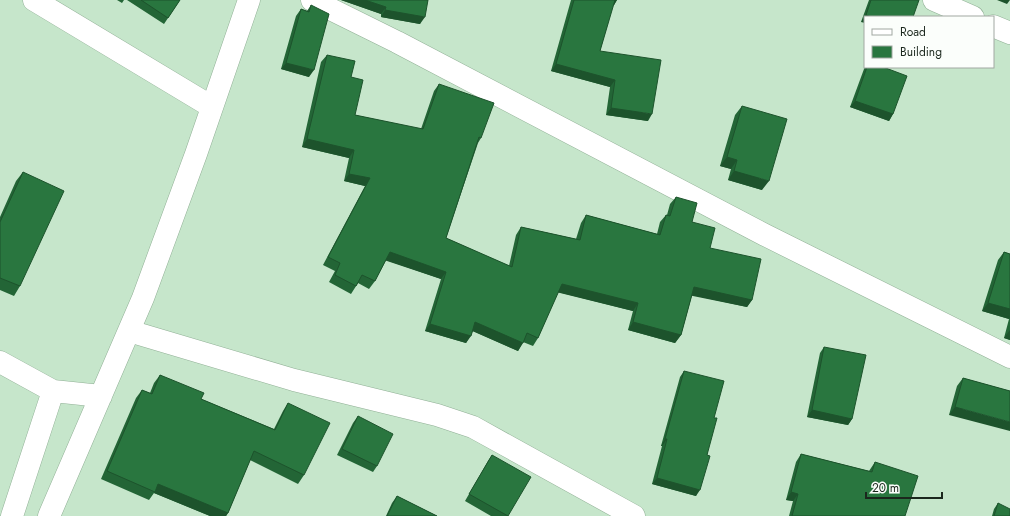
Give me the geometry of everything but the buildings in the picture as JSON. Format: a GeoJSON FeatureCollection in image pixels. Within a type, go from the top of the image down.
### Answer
{"type":"FeatureCollection","features":[{"type":"Feature","properties":{"kind":"street"},"geometry":{"type":"LineString","coordinates":[[34,0],[212,107]]}},
{"type":"Feature","properties":{"kind":"street"},"geometry":{"type":"LineString","coordinates":[[49,516],[129,331],[212,107],[249,0]]}},
{"type":"Feature","properties":{"kind":"street"},"geometry":{"type":"LineString","coordinates":[[312,0],[397,42],[765,235],[1010,357]]}},
{"type":"Feature","properties":{"kind":"street"},"geometry":{"type":"LineString","coordinates":[[934,0],[971,16]]}},
{"type":"Feature","properties":{"kind":"street"},"geometry":{"type":"LineString","coordinates":[[994,26],[1010,33]]}},
{"type":"Feature","properties":{"kind":"street"},"geometry":{"type":"LineString","coordinates":[[129,331],[294,380],[437,415],[473,427],[633,516]]}},
{"type":"Feature","properties":{"kind":"street"},"geometry":{"type":"LineString","coordinates":[[0,362],[53,391],[101,396]]}},
{"type":"Feature","properties":{"kind":"street"},"geometry":{"type":"LineString","coordinates":[[12,516],[53,391]]}}]}
